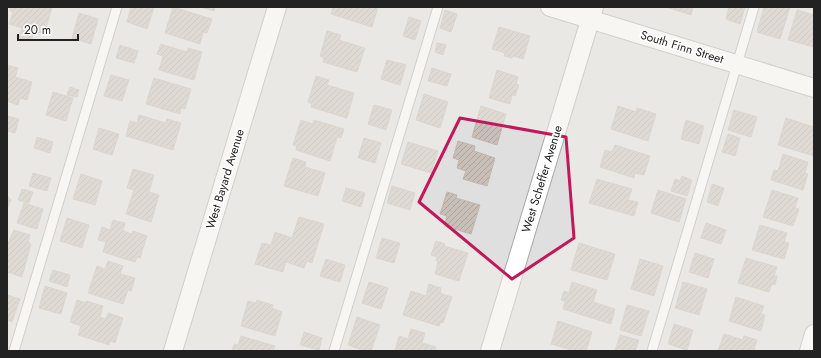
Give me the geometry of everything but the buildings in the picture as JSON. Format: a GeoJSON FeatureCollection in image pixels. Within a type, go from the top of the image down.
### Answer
{"type":"FeatureCollection","features":[{"type":"Feature","properties":{"kind":"street","name":"West Bayard Avenue"},"geometry":{"type":"LineString","coordinates":[[173,351],[277,7]]}},
{"type":"Feature","properties":{"kind":"street","name":"South Finn Street"},"geometry":{"type":"LineString","coordinates":[[550,7],[592,13],[736,64],[814,88]]}},
{"type":"Feature","properties":{"kind":"street","name":"West Scheffer Avenue"},"geometry":{"type":"LineString","coordinates":[[490,351],[592,13]]}},
{"type":"Feature","properties":{"kind":"street"},"geometry":{"type":"LineString","coordinates":[[809,351],[814,334]]}},
{"type":"Feature","properties":{"kind":"lane"},"geometry":{"type":"LineString","coordinates":[[14,351],[117,7]]}},
{"type":"Feature","properties":{"kind":"lane"},"geometry":{"type":"LineString","coordinates":[[334,351],[438,7]]}},
{"type":"Feature","properties":{"kind":"lane"},"geometry":{"type":"LineString","coordinates":[[652,351],[754,7]]}},
{"type":"Feature","properties":{"kind":"highlighted area"},"geometry":{"type":"Polygon","coordinates":[[[460,118],[566,137],[574,238],[512,279],[419,202],[460,118]]]}},
{"type":"Feature","properties":{"kind":"shaded area"},"geometry":{"type":"Polygon","coordinates":[[[7,7],[814,7],[814,351],[7,351],[7,7]]]}}]}
